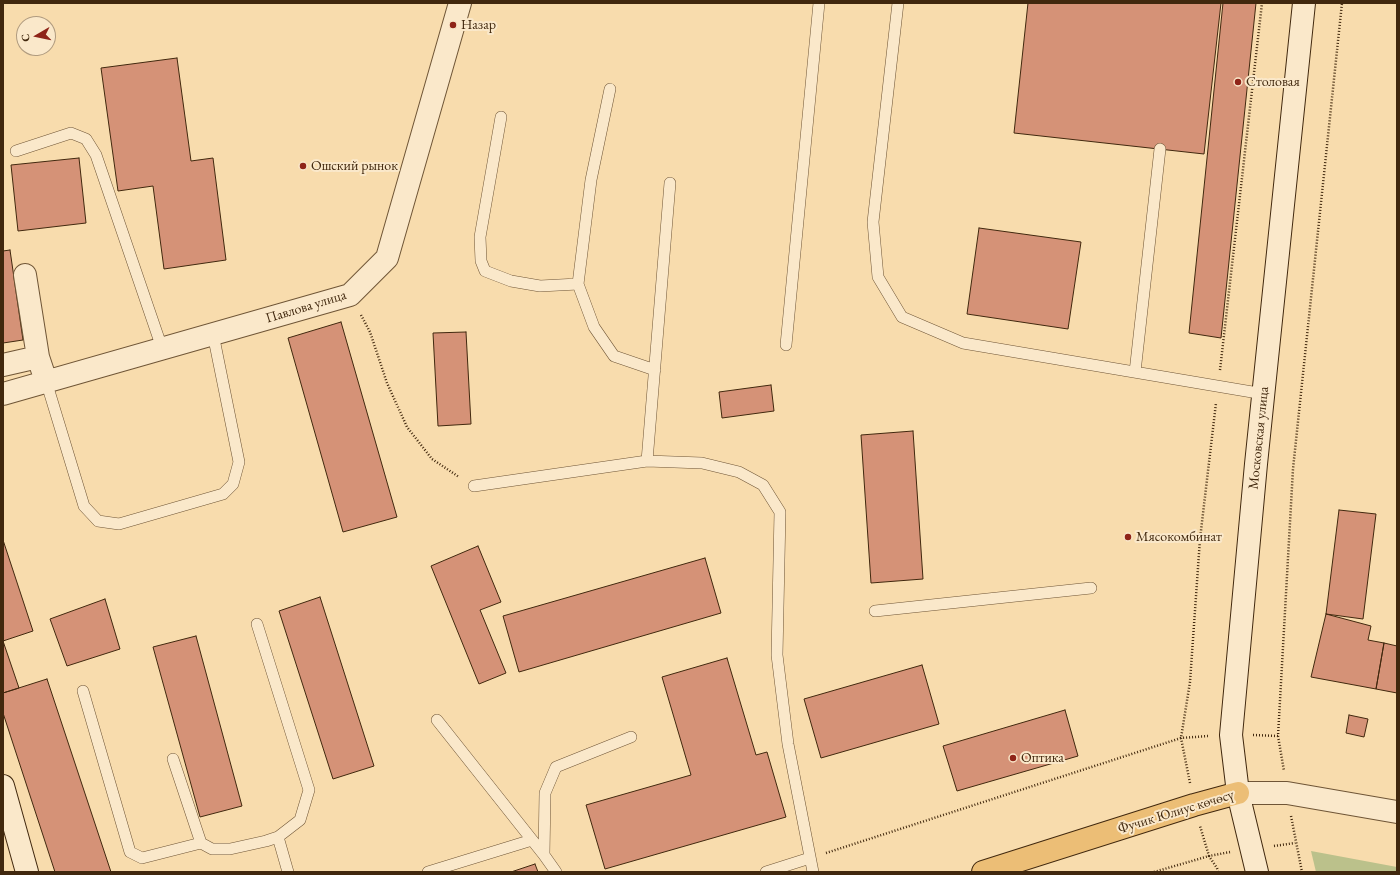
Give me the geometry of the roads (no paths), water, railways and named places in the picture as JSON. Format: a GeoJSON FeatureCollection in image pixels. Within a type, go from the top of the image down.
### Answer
{"type":"FeatureCollection","features":[{"type":"Feature","properties":{"kind":"main road","name":"Фучик Юлиус көчөсү"},"geometry":{"type":"LineString","coordinates":[[983,872],[1194,805],[1238,793]]}},
{"type":"Feature","properties":{"kind":"street","name":"Павлова улица"},"geometry":{"type":"LineString","coordinates":[[3,394],[350,295],[387,258],[460,3]]}},
{"type":"Feature","properties":{"kind":"street","name":"Московская улица"},"geometry":{"type":"LineString","coordinates":[[1257,872],[1238,793],[1231,735],[1256,464],[1304,3]]}},
{"type":"Feature","properties":{"kind":"street"},"geometry":{"type":"LineString","coordinates":[[25,275],[38,357],[46,381]]}},
{"type":"Feature","properties":{"kind":"street"},"geometry":{"type":"LineString","coordinates":[[3,365],[38,357]]}},
{"type":"Feature","properties":{"kind":"street"},"geometry":{"type":"LineString","coordinates":[[3,786],[27,872]]}},
{"type":"Feature","properties":{"kind":"street","name":"Фучик Юлиус көчөсү"},"geometry":{"type":"LineString","coordinates":[[1238,793],[1287,793],[1397,812]]}},
{"type":"Feature","properties":{"kind":"lane"},"geometry":{"type":"LineString","coordinates":[[786,345],[818,3]]}},
{"type":"Feature","properties":{"kind":"lane"},"geometry":{"type":"LineString","coordinates":[[898,3],[873,222],[878,277],[902,317],[963,343],[1264,394]]}},
{"type":"Feature","properties":{"kind":"lane"},"geometry":{"type":"LineString","coordinates":[[610,89],[591,180],[578,284],[594,327],[614,356],[655,370]]}},
{"type":"Feature","properties":{"kind":"lane"},"geometry":{"type":"LineString","coordinates":[[501,118],[480,237],[481,261],[485,271],[511,281],[540,286],[578,284]]}},
{"type":"Feature","properties":{"kind":"lane"},"geometry":{"type":"LineString","coordinates":[[16,151],[71,133],[86,140],[96,155],[162,348]]}},
{"type":"Feature","properties":{"kind":"lane"},"geometry":{"type":"LineString","coordinates":[[1134,372],[1160,149]]}},
{"type":"Feature","properties":{"kind":"lane"},"geometry":{"type":"LineString","coordinates":[[647,461],[670,183]]}},
{"type":"Feature","properties":{"kind":"lane"},"geometry":{"type":"LineString","coordinates":[[46,381],[84,506],[98,521],[119,524],[223,494],[233,484],[239,462],[213,334]]}},
{"type":"Feature","properties":{"kind":"lane"},"geometry":{"type":"LineString","coordinates":[[474,486],[647,461],[702,462],[739,472],[763,485],[780,512],[777,655],[788,744],[813,872]]}},
{"type":"Feature","properties":{"kind":"lane"},"geometry":{"type":"LineString","coordinates":[[875,611],[1091,588]]}},
{"type":"Feature","properties":{"kind":"lane"},"geometry":{"type":"LineString","coordinates":[[83,691],[130,852],[142,858],[201,843],[212,849],[230,849],[278,837],[300,820],[309,790],[257,624]]}},
{"type":"Feature","properties":{"kind":"lane"},"geometry":{"type":"LineString","coordinates":[[437,720],[556,872]]}},
{"type":"Feature","properties":{"kind":"lane"},"geometry":{"type":"LineString","coordinates":[[544,855],[545,793],[556,767],[631,737]]}},
{"type":"Feature","properties":{"kind":"lane"},"geometry":{"type":"LineString","coordinates":[[173,759],[201,843]]}},
{"type":"Feature","properties":{"kind":"lane"},"geometry":{"type":"LineString","coordinates":[[278,837],[288,872]]}},
{"type":"Feature","properties":{"kind":"lane"},"geometry":{"type":"LineString","coordinates":[[428,872],[532,840]]}},
{"type":"Feature","properties":{"kind":"lane"},"geometry":{"type":"LineString","coordinates":[[766,872],[810,858]]}},
{"type":"Feature","properties":{"kind":"place","name":"Назар"},"geometry":{"type":"Point","coordinates":[453,25]}},
{"type":"Feature","properties":{"kind":"place","name":"Столовая"},"geometry":{"type":"Point","coordinates":[1238,82]}},
{"type":"Feature","properties":{"kind":"place","name":"Ошский рынок"},"geometry":{"type":"Point","coordinates":[303,166]}},
{"type":"Feature","properties":{"kind":"place","name":"Мясокомбинат"},"geometry":{"type":"Point","coordinates":[1128,537]}},
{"type":"Feature","properties":{"kind":"place","name":"Оптика"},"geometry":{"type":"Point","coordinates":[1013,758]}}]}
